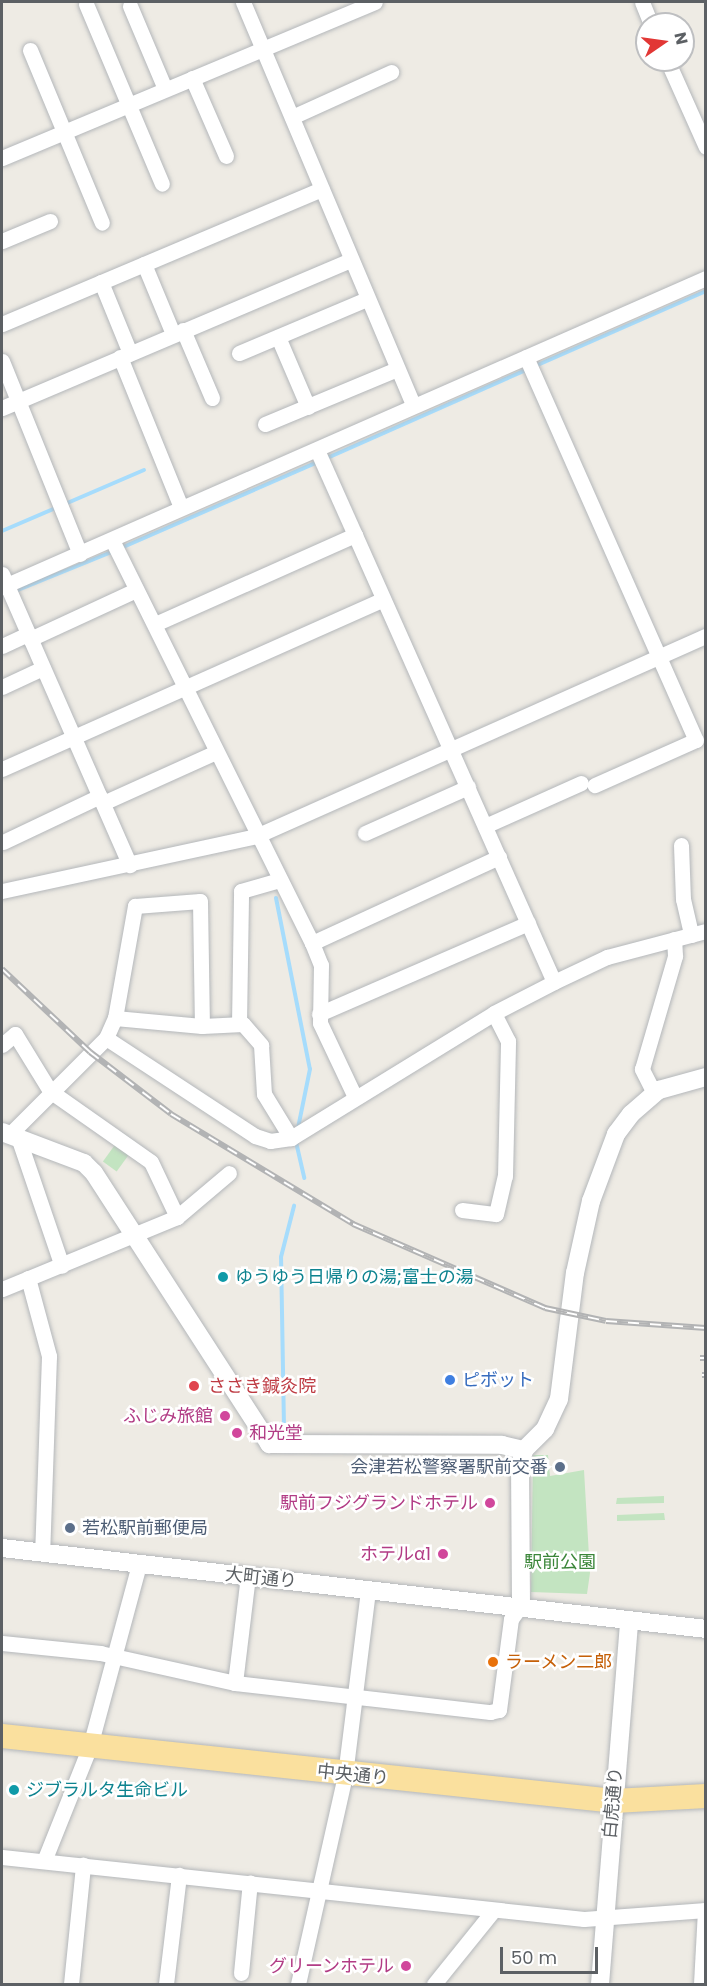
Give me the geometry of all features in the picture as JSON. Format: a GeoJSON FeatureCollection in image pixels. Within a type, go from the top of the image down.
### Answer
{"type":"FeatureCollection","features":[{"type":"Feature","properties":{"kind":"highway","name":"中央通り"},"geometry":{"type":"LineString","coordinates":[[2,1736],[345,1775],[614,1801],[705,1796]]}},
{"type":"Feature","properties":{"kind":"street"},"geometry":{"type":"LineString","coordinates":[[243,2],[413,405]]}},
{"type":"Feature","properties":{"kind":"street"},"geometry":{"type":"LineString","coordinates":[[2,158],[375,2]]}},
{"type":"Feature","properties":{"kind":"street"},"geometry":{"type":"LineString","coordinates":[[86,4],[162,184]]}},
{"type":"Feature","properties":{"kind":"street"},"geometry":{"type":"LineString","coordinates":[[130,6],[165,89]]}},
{"type":"Feature","properties":{"kind":"street"},"geometry":{"type":"LineString","coordinates":[[30,50],[102,223]]}},
{"type":"Feature","properties":{"kind":"street"},"geometry":{"type":"LineString","coordinates":[[292,117],[391,72]]}},
{"type":"Feature","properties":{"kind":"street"},"geometry":{"type":"LineString","coordinates":[[672,72],[705,147]]}},
{"type":"Feature","properties":{"kind":"street"},"geometry":{"type":"LineString","coordinates":[[192,78],[226,156]]}},
{"type":"Feature","properties":{"kind":"street"},"geometry":{"type":"LineString","coordinates":[[2,324],[322,189]]}},
{"type":"Feature","properties":{"kind":"street"},"geometry":{"type":"LineString","coordinates":[[2,241],[50,221]]}},
{"type":"Feature","properties":{"kind":"street"},"geometry":{"type":"LineString","coordinates":[[2,408],[351,260]]}},
{"type":"Feature","properties":{"kind":"street"},"geometry":{"type":"LineString","coordinates":[[144,264],[212,398]]}},
{"type":"Feature","properties":{"kind":"street"},"geometry":{"type":"LineString","coordinates":[[130,865],[6,587],[80,554],[116,549],[181,507],[320,456],[413,405],[530,366],[705,278]]}},
{"type":"Feature","properties":{"kind":"street"},"geometry":{"type":"LineString","coordinates":[[101,282],[125,355],[181,507]]}},
{"type":"Feature","properties":{"kind":"street"},"geometry":{"type":"LineString","coordinates":[[239,353],[367,299]]}},
{"type":"Feature","properties":{"kind":"street"},"geometry":{"type":"LineString","coordinates":[[278,337],[308,407]]}},
{"type":"Feature","properties":{"kind":"street"},"geometry":{"type":"LineString","coordinates":[[2,362],[80,554]]}},
{"type":"Feature","properties":{"kind":"street"},"geometry":{"type":"LineString","coordinates":[[485,826],[696,740],[530,366]]}},
{"type":"Feature","properties":{"kind":"street"},"geometry":{"type":"LineString","coordinates":[[265,424],[397,369]]}},
{"type":"Feature","properties":{"kind":"street"},"geometry":{"type":"LineString","coordinates":[[320,456],[554,982]]}},
{"type":"Feature","properties":{"kind":"street"},"geometry":{"type":"LineString","coordinates":[[154,624],[355,535]]}},
{"type":"Feature","properties":{"kind":"street"},"geometry":{"type":"LineString","coordinates":[[116,549],[256,836],[312,943],[322,972],[319,1014],[355,1097]]}},
{"type":"Feature","properties":{"kind":"street"},"geometry":{"type":"LineString","coordinates":[[2,645],[29,636],[136,590]]}},
{"type":"Feature","properties":{"kind":"street"},"geometry":{"type":"LineString","coordinates":[[2,769],[383,599]]}},
{"type":"Feature","properties":{"kind":"street"},"geometry":{"type":"LineString","coordinates":[[2,891],[256,836],[705,636]]}},
{"type":"Feature","properties":{"kind":"street"},"geometry":{"type":"LineString","coordinates":[[2,687],[43,668]]}},
{"type":"Feature","properties":{"kind":"street"},"geometry":{"type":"LineString","coordinates":[[3,842],[216,752]]}},
{"type":"Feature","properties":{"kind":"street"},"geometry":{"type":"LineString","coordinates":[[365,833],[468,787]]}},
{"type":"Feature","properties":{"kind":"street"},"geometry":{"type":"LineString","coordinates":[[106,1038],[255,1136],[270,1142],[297,1134],[494,1013],[554,982],[607,957],[698,933],[682,899],[681,844]]}},
{"type":"Feature","properties":{"kind":"street"},"geometry":{"type":"LineString","coordinates":[[312,943],[499,857]]}},
{"type":"Feature","properties":{"kind":"street"},"geometry":{"type":"LineString","coordinates":[[239,1024],[241,891],[279,880]]}},
{"type":"Feature","properties":{"kind":"street"},"geometry":{"type":"LineString","coordinates":[[10,1134],[50,1091],[106,1038],[115,1018],[135,906],[200,901],[202,1026]]}},
{"type":"Feature","properties":{"kind":"street"},"geometry":{"type":"LineString","coordinates":[[319,1014],[528,923]]}},
{"type":"Feature","properties":{"kind":"street"},"geometry":{"type":"LineString","coordinates":[[654,1093],[642,1069],[675,956],[674,939]]}},
{"type":"Feature","properties":{"kind":"street"},"geometry":{"type":"LineString","coordinates":[[462,1210],[496,1214],[505,1176],[508,1041],[494,1013]]}},
{"type":"Feature","properties":{"kind":"street"},"geometry":{"type":"LineString","coordinates":[[115,1018],[202,1026],[239,1024],[261,1045],[264,1094],[297,1134]]}},
{"type":"Feature","properties":{"kind":"street"},"geometry":{"type":"LineString","coordinates":[[2,1045],[15,1034],[50,1091],[152,1161],[177,1216]]}},
{"type":"Feature","properties":{"kind":"street"},"geometry":{"type":"LineString","coordinates":[[2,1643],[116,1656],[235,1683],[355,1699],[499,1710],[511,1619],[521,1605],[520,1466],[525,1450],[545,1429],[559,1399],[581,1238],[610,1149],[631,1114],[654,1093],[705,1077]]}},
{"type":"Feature","properties":{"kind":"street"},"geometry":{"type":"LineString","coordinates":[[10,1134],[84,1163],[133,1234],[269,1444],[502,1445],[525,1450]]}},
{"type":"Feature","properties":{"kind":"street"},"geometry":{"type":"LineString","coordinates":[[10,1134],[62,1266]]}},
{"type":"Feature","properties":{"kind":"street"},"geometry":{"type":"LineString","coordinates":[[2,1288],[62,1266],[177,1216],[229,1173]]}},
{"type":"Feature","properties":{"kind":"street"},"geometry":{"type":"LineString","coordinates":[[28,1278],[49,1356],[42,1553]]}},
{"type":"Feature","properties":{"kind":"street","name":"大町通り"},"geometry":{"type":"LineString","coordinates":[[2,1548],[521,1605],[629,1621],[705,1629]]}},
{"type":"Feature","properties":{"kind":"street"},"geometry":{"type":"LineString","coordinates":[[44,1861],[90,1746],[139,1564]]}},
{"type":"Feature","properties":{"kind":"street"},"geometry":{"type":"LineString","coordinates":[[235,1683],[248,1576]]}},
{"type":"Feature","properties":{"kind":"street"},"geometry":{"type":"LineString","coordinates":[[297,1984],[345,1775],[368,1590]]}},
{"type":"Feature","properties":{"kind":"street","name":"白虎通り"},"geometry":{"type":"LineString","coordinates":[[600,1984],[629,1621]]}},
{"type":"Feature","properties":{"kind":"street"},"geometry":{"type":"LineString","coordinates":[[2,1857],[318,1889],[493,1911],[604,1919],[705,1910],[701,1984]]}},
{"type":"Feature","properties":{"kind":"street"},"geometry":{"type":"LineString","coordinates":[[71,1984],[83,1865]]}},
{"type":"Feature","properties":{"kind":"street"},"geometry":{"type":"LineString","coordinates":[[166,1984],[179,1875]]}},
{"type":"Feature","properties":{"kind":"street"},"geometry":{"type":"LineString","coordinates":[[241,1972],[250,1882]]}},
{"type":"Feature","properties":{"kind":"street"},"geometry":{"type":"LineString","coordinates":[[434,1984],[493,1911]]}},
{"type":"Feature","properties":{"kind":"green space"},"geometry":{"type":"Polygon","coordinates":[[[117,1142],[131,1152],[117,1171],[103,1161],[117,1142]]]}},
{"type":"Feature","properties":{"kind":"green space","name":"駅前公園"},"geometry":{"type":"Polygon","coordinates":[[[533,1455],[548,1455],[550,1476],[584,1470],[590,1573],[587,1594],[531,1592],[533,1455]]]}},
{"type":"Feature","properties":{"kind":"green space"},"geometry":{"type":"Polygon","coordinates":[[[664,1496],[664,1503],[616,1504],[617,1498],[664,1496]]]}},
{"type":"Feature","properties":{"kind":"green space"},"geometry":{"type":"Polygon","coordinates":[[[664,1513],[665,1520],[617,1521],[617,1515],[664,1513]]]}},
{"type":"Feature","properties":{"kind":"waterway"},"geometry":{"type":"LineString","coordinates":[[533,367],[706,291]]}},
{"type":"Feature","properties":{"kind":"waterway"},"geometry":{"type":"LineString","coordinates":[[325,459],[526,370]]}},
{"type":"Feature","properties":{"kind":"waterway"},"geometry":{"type":"LineString","coordinates":[[121,548],[318,462]]}},
{"type":"Feature","properties":{"kind":"waterway"},"geometry":{"type":"LineString","coordinates":[[65,504],[144,470]]}},
{"type":"Feature","properties":{"kind":"waterway"},"geometry":{"type":"LineString","coordinates":[[2,531],[58,507]]}},
{"type":"Feature","properties":{"kind":"waterway"},"geometry":{"type":"LineString","coordinates":[[13,592],[114,551]]}},
{"type":"Feature","properties":{"kind":"waterway"},"geometry":{"type":"LineString","coordinates":[[276,898],[310,1069],[298,1128]]}},
{"type":"Feature","properties":{"kind":"waterway"},"geometry":{"type":"LineString","coordinates":[[296,1142],[304,1178]]}},
{"type":"Feature","properties":{"kind":"waterway"},"geometry":{"type":"LineString","coordinates":[[284,1427],[281,1257],[294,1206]]}},
{"type":"Feature","properties":{"kind":"railway"},"geometry":{"type":"LineString","coordinates":[[2,969],[90,1052],[171,1114],[353,1224],[545,1308],[606,1321],[706,1328]]}},
{"type":"Feature","properties":{"kind":"railway"},"geometry":{"type":"LineString","coordinates":[[700,1358],[706,1358]]}},
{"type":"Feature","properties":{"kind":"place","name":"ゆうゆう日帰りの湯;富士の湯"},"geometry":{"type":"Point","coordinates":[223,1277]}},
{"type":"Feature","properties":{"kind":"place","name":"ピボット"},"geometry":{"type":"Point","coordinates":[450,1380]}},
{"type":"Feature","properties":{"kind":"place","name":"ささき鍼灸院"},"geometry":{"type":"Point","coordinates":[194,1386]}},
{"type":"Feature","properties":{"kind":"place","name":"ふじみ旅館"},"geometry":{"type":"Point","coordinates":[225,1416]}},
{"type":"Feature","properties":{"kind":"place","name":"和光堂"},"geometry":{"type":"Point","coordinates":[237,1433]}},
{"type":"Feature","properties":{"kind":"place","name":"会津若松警察署駅前交番"},"geometry":{"type":"Point","coordinates":[560,1467]}},
{"type":"Feature","properties":{"kind":"place","name":"駅前フジグランドホテル"},"geometry":{"type":"Point","coordinates":[490,1503]}},
{"type":"Feature","properties":{"kind":"place","name":"若松駅前郵便局"},"geometry":{"type":"Point","coordinates":[70,1528]}},
{"type":"Feature","properties":{"kind":"place","name":"ホテルα1"},"geometry":{"type":"Point","coordinates":[443,1554]}},
{"type":"Feature","properties":{"kind":"place","name":"ラーメン二郎"},"geometry":{"type":"Point","coordinates":[493,1662]}},
{"type":"Feature","properties":{"kind":"place","name":"ジブラルタ生命ビル"},"geometry":{"type":"Point","coordinates":[14,1790]}},
{"type":"Feature","properties":{"kind":"place","name":"グリーンホテル"},"geometry":{"type":"Point","coordinates":[406,1966]}}]}
